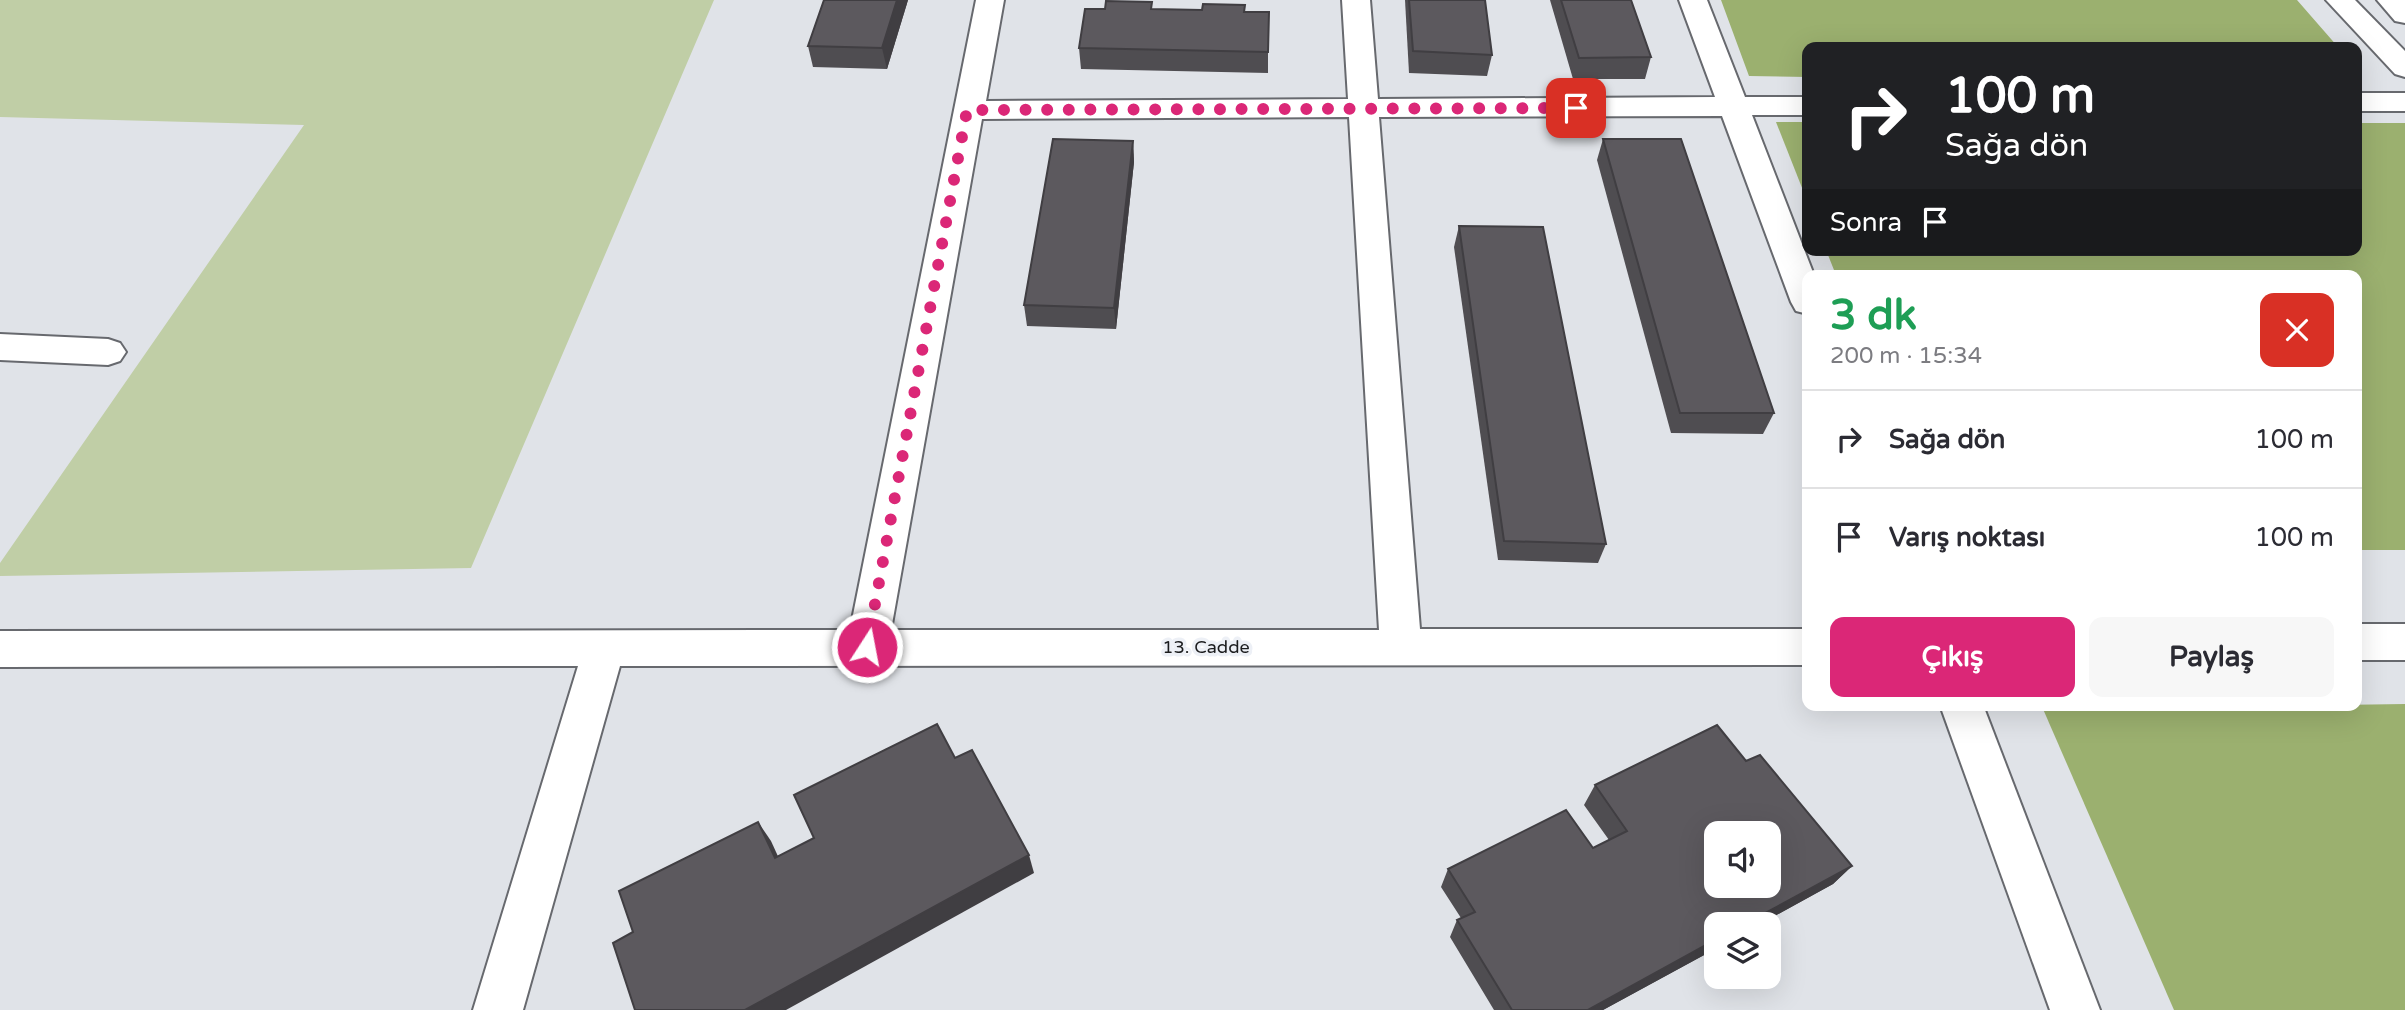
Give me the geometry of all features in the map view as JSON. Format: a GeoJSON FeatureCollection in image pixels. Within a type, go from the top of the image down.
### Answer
{"type":"FeatureCollection","features":[{"type":"Feature","properties":{"kind":"street"},"geometry":{"type":"LineString","coordinates":[[867,647],[990,0]]}},
{"type":"Feature","properties":{"kind":"street"},"geometry":{"type":"LineString","coordinates":[[1356,0],[1366,110],[1401,648]]}},
{"type":"Feature","properties":{"kind":"street"},"geometry":{"type":"LineString","coordinates":[[1693,0],[1802,286]]}},
{"type":"Feature","properties":{"kind":"street"},"geometry":{"type":"LineString","coordinates":[[2340,0],[2405,68]]}},
{"type":"Feature","properties":{"kind":"street"},"geometry":{"type":"LineString","coordinates":[[2391,0],[2405,15]]}},
{"type":"Feature","properties":{"kind":"street"},"geometry":{"type":"LineString","coordinates":[[2362,103],[2405,102]]}},
{"type":"Feature","properties":{"kind":"street"},"geometry":{"type":"LineString","coordinates":[[967,110],[1802,106]]}},
{"type":"Feature","properties":{"kind":"street"},"geometry":{"type":"LineString","coordinates":[[0,347],[108,352]]}},
{"type":"Feature","properties":{"kind":"street"},"geometry":{"type":"LineString","coordinates":[[2362,642],[2405,642]]}},
{"type":"Feature","properties":{"kind":"street","name":"13. Cadde"},"geometry":{"type":"LineString","coordinates":[[0,649],[1802,647]]}},
{"type":"Feature","properties":{"kind":"street"},"geometry":{"type":"LineString","coordinates":[[498,1010],[604,650]]}},
{"type":"Feature","properties":{"kind":"street"},"geometry":{"type":"LineString","coordinates":[[1963,711],[2075,1010]]}},
{"type":"Feature","properties":{"kind":"green space"},"geometry":{"type":"Polygon","coordinates":[[[0,0],[714,0],[471,568],[0,576],[0,563],[304,125],[0,117],[0,0]]]}},
{"type":"Feature","properties":{"kind":"green space"},"geometry":{"type":"Polygon","coordinates":[[[1721,0],[2297,0],[2334,42],[1802,42],[1802,77],[1749,76],[1721,0]]]}},
{"type":"Feature","properties":{"kind":"green space"},"geometry":{"type":"Polygon","coordinates":[[[1776,122],[1802,122],[1802,188],[1776,122]]]}},
{"type":"Feature","properties":{"kind":"green space"},"geometry":{"type":"Polygon","coordinates":[[[2362,123],[2405,123],[2405,550],[2362,550],[2362,270],[1834,270],[1828,256],[2362,256],[2362,123]]]}},
{"type":"Feature","properties":{"kind":"green space"},"geometry":{"type":"Polygon","coordinates":[[[2405,704],[2405,1010],[2174,1010],[2044,711],[2362,711],[2362,705],[2405,704]]]}},
{"type":"Feature","properties":{"kind":"building"},"geometry":{"type":"Polygon","coordinates":[[[824,0],[897,0],[882,48],[808,46],[824,0]]]}},
{"type":"Feature","properties":{"kind":"building"},"geometry":{"type":"Polygon","coordinates":[[[1409,0],[1485,0],[1492,55],[1413,51],[1409,0]]]}},
{"type":"Feature","properties":{"kind":"building"},"geometry":{"type":"Polygon","coordinates":[[[1561,0],[1631,0],[1651,57],[1579,58],[1561,0]]]}},
{"type":"Feature","properties":{"kind":"building"},"geometry":{"type":"Polygon","coordinates":[[[1106,1],[1152,2],[1151,9],[1202,10],[1203,4],[1245,5],[1244,12],[1269,12],[1268,52],[1079,48],[1085,9],[1105,9],[1106,1]]]}},
{"type":"Feature","properties":{"kind":"building"},"geometry":{"type":"Polygon","coordinates":[[[1053,139],[1133,141],[1114,308],[1024,305],[1053,139]]]}},
{"type":"Feature","properties":{"kind":"building"},"geometry":{"type":"Polygon","coordinates":[[[1603,139],[1681,139],[1774,413],[1680,413],[1603,139]]]}},
{"type":"Feature","properties":{"kind":"building"},"geometry":{"type":"Polygon","coordinates":[[[1459,226],[1543,227],[1606,544],[1504,541],[1459,226]]]}},
{"type":"Feature","properties":{"kind":"building"},"geometry":{"type":"Polygon","coordinates":[[[937,724],[955,758],[972,750],[1029,855],[745,1010],[635,1010],[613,943],[633,932],[619,891],[758,822],[775,858],[814,838],[794,795],[937,724]]]}},
{"type":"Feature","properties":{"kind":"building"},"geometry":{"type":"Polygon","coordinates":[[[1717,725],[1746,761],[1760,755],[1852,866],[1767,912],[1704,912],[1704,946],[1588,1010],[1512,1010],[1457,920],[1475,912],[1448,869],[1566,810],[1593,848],[1627,831],[1595,785],[1717,725]]]}},
{"type":"Feature","properties":{"kind":"route"},"geometry":{"type":"LineString","coordinates":[[867,647],[967,110],[1576,108]]}}]}
